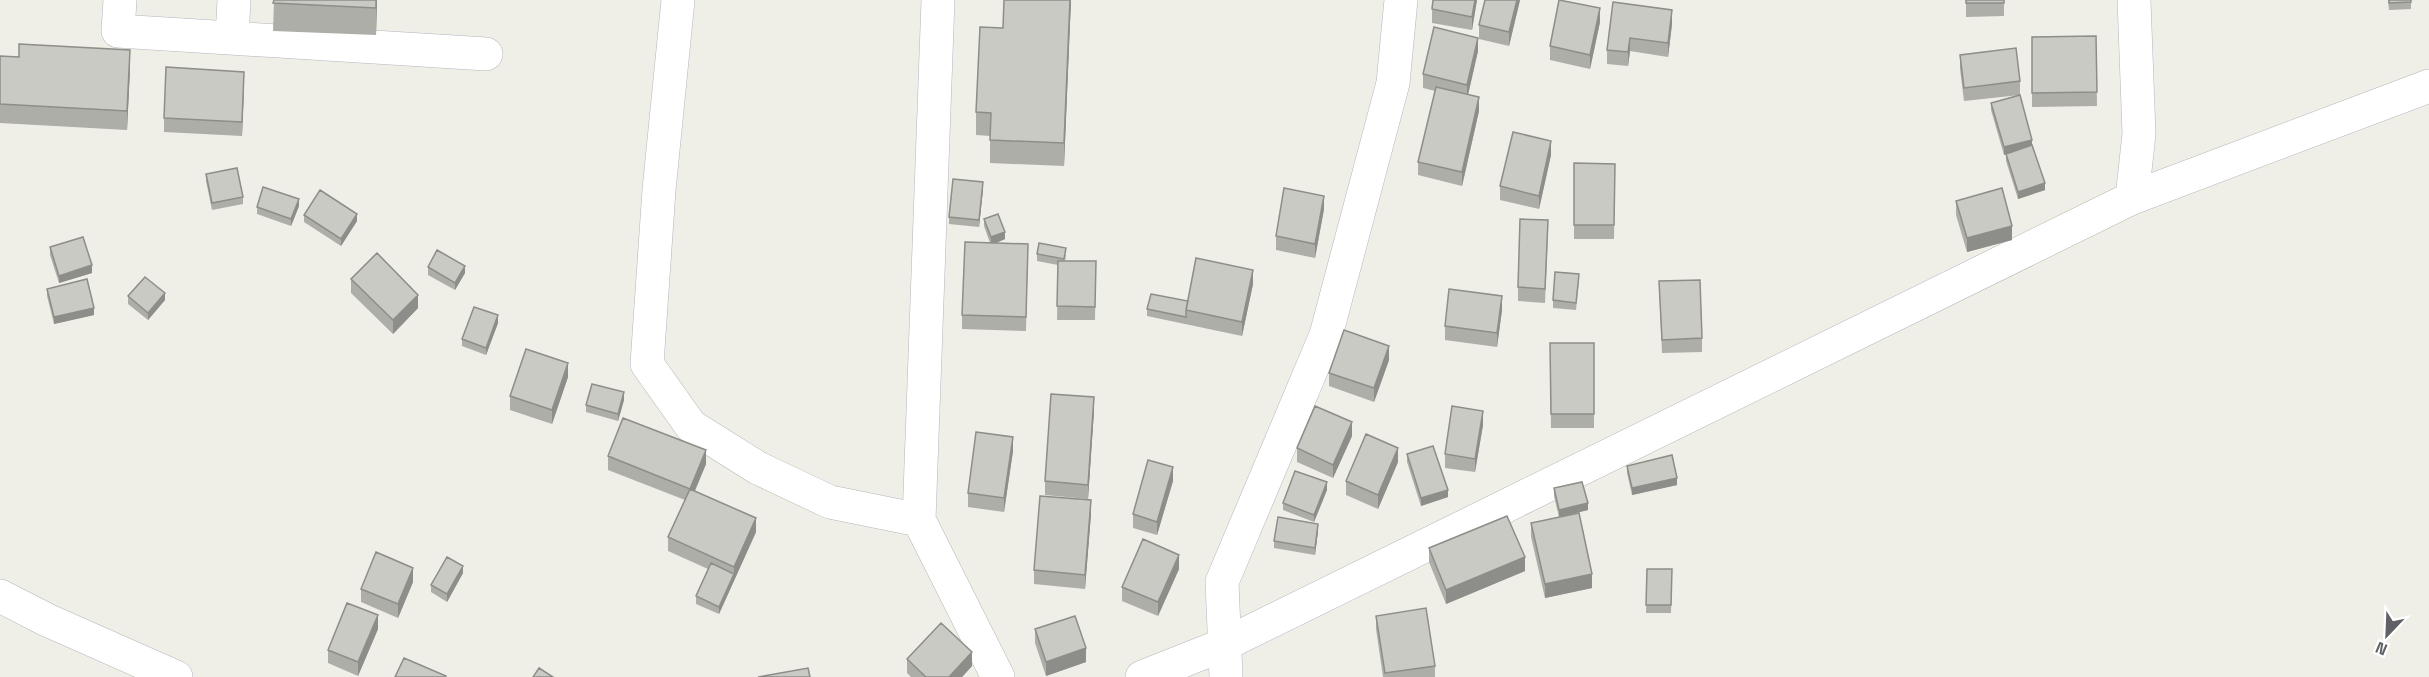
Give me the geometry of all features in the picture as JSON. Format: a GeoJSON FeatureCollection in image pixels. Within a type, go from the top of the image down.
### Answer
{"type":"FeatureCollection","features":[{"type":"Feature","properties":{"kind":"street"},"geometry":{"type":"LineString","coordinates":[[120,0],[118,31],[486,54]]}},
{"type":"Feature","properties":{"kind":"street"},"geometry":{"type":"LineString","coordinates":[[232,38],[234,0]]}},
{"type":"Feature","properties":{"kind":"street"},"geometry":{"type":"LineString","coordinates":[[678,0],[659,190],[647,364],[691,426],[758,468],[830,502],[919,520]]}},
{"type":"Feature","properties":{"kind":"street"},"geometry":{"type":"LineString","coordinates":[[938,0],[919,520],[998,677]]}},
{"type":"Feature","properties":{"kind":"street"},"geometry":{"type":"LineString","coordinates":[[1226,677],[1222,582],[1326,335],[1393,83],[1401,0]]}},
{"type":"Feature","properties":{"kind":"street"},"geometry":{"type":"LineString","coordinates":[[2132,198],[2139,134],[2134,0]]}},
{"type":"Feature","properties":{"kind":"street"},"geometry":{"type":"LineString","coordinates":[[1142,677],[1223,645],[2132,198],[2429,86]]}},
{"type":"Feature","properties":{"kind":"street"},"geometry":{"type":"LineString","coordinates":[[0,596],[47,620],[176,677]]}},
{"type":"Feature","properties":{"kind":"building"},"geometry":{"type":"Polygon","coordinates":[[[274,0],[376,0],[376,8],[273,3],[274,0]]]}},
{"type":"Feature","properties":{"kind":"building"},"geometry":{"type":"Polygon","coordinates":[[[1004,0],[1070,0],[1064,143],[990,140],[991,113],[976,112],[980,27],[1003,28],[1004,0]]]}},
{"type":"Feature","properties":{"kind":"building"},"geometry":{"type":"Polygon","coordinates":[[[1433,0],[1475,0],[1472,17],[1432,9],[1433,0]]]}},
{"type":"Feature","properties":{"kind":"building"},"geometry":{"type":"Polygon","coordinates":[[[1485,0],[1517,0],[1509,32],[1479,25],[1485,0]]]}},
{"type":"Feature","properties":{"kind":"building"},"geometry":{"type":"Polygon","coordinates":[[[1559,0],[1600,8],[1590,55],[1550,46],[1559,0]]]}},
{"type":"Feature","properties":{"kind":"building"},"geometry":{"type":"Polygon","coordinates":[[[1966,0],[2004,0],[2004,3],[1966,3],[1966,0]]]}},
{"type":"Feature","properties":{"kind":"building"},"geometry":{"type":"Polygon","coordinates":[[[2389,0],[2411,0],[2411,2],[2389,3],[2389,0]]]}},
{"type":"Feature","properties":{"kind":"building"},"geometry":{"type":"Polygon","coordinates":[[[1613,2],[1672,10],[1668,43],[1630,38],[1628,52],[1607,50],[1613,2]]]}},
{"type":"Feature","properties":{"kind":"building"},"geometry":{"type":"Polygon","coordinates":[[[1434,27],[1478,38],[1467,85],[1423,74],[1434,27]]]}},
{"type":"Feature","properties":{"kind":"building"},"geometry":{"type":"Polygon","coordinates":[[[2096,36],[2097,92],[2032,93],[2032,37],[2096,36]]]}},
{"type":"Feature","properties":{"kind":"building"},"geometry":{"type":"Polygon","coordinates":[[[19,44],[130,50],[127,111],[0,104],[0,56],[19,57],[19,44]]]}},
{"type":"Feature","properties":{"kind":"building"},"geometry":{"type":"Polygon","coordinates":[[[2016,48],[2020,81],[1964,88],[1960,55],[2016,48]]]}},
{"type":"Feature","properties":{"kind":"building"},"geometry":{"type":"Polygon","coordinates":[[[166,67],[244,72],[242,122],[164,118],[166,67]]]}},
{"type":"Feature","properties":{"kind":"building"},"geometry":{"type":"Polygon","coordinates":[[[1436,87],[1479,97],[1462,172],[1418,162],[1436,87]]]}},
{"type":"Feature","properties":{"kind":"building"},"geometry":{"type":"Polygon","coordinates":[[[2020,95],[2032,140],[2004,147],[1991,103],[2020,95]]]}},
{"type":"Feature","properties":{"kind":"building"},"geometry":{"type":"Polygon","coordinates":[[[1513,132],[1551,141],[1539,196],[1500,186],[1513,132]]]}},
{"type":"Feature","properties":{"kind":"building"},"geometry":{"type":"Polygon","coordinates":[[[2032,145],[2045,183],[2018,192],[2006,154],[2032,145]]]}},
{"type":"Feature","properties":{"kind":"building"},"geometry":{"type":"Polygon","coordinates":[[[1574,163],[1615,164],[1614,225],[1574,225],[1574,163]]]}},
{"type":"Feature","properties":{"kind":"building"},"geometry":{"type":"Polygon","coordinates":[[[237,168],[243,197],[212,203],[206,174],[237,168]]]}},
{"type":"Feature","properties":{"kind":"building"},"geometry":{"type":"Polygon","coordinates":[[[953,179],[983,182],[979,220],[949,217],[953,179]]]}},
{"type":"Feature","properties":{"kind":"building"},"geometry":{"type":"Polygon","coordinates":[[[263,187],[299,199],[291,219],[257,207],[263,187]]]}},
{"type":"Feature","properties":{"kind":"building"},"geometry":{"type":"Polygon","coordinates":[[[1284,188],[1324,196],[1315,244],[1276,236],[1284,188]]]}},
{"type":"Feature","properties":{"kind":"building"},"geometry":{"type":"Polygon","coordinates":[[[2002,188],[2012,226],[1967,238],[1956,201],[2002,188]]]}},
{"type":"Feature","properties":{"kind":"building"},"geometry":{"type":"Polygon","coordinates":[[[320,190],[357,214],[341,239],[304,215],[320,190]]]}},
{"type":"Feature","properties":{"kind":"building"},"geometry":{"type":"Polygon","coordinates":[[[998,214],[1005,232],[991,237],[984,219],[998,214]]]}},
{"type":"Feature","properties":{"kind":"building"},"geometry":{"type":"Polygon","coordinates":[[[1520,219],[1548,220],[1545,289],[1518,287],[1520,219]]]}},
{"type":"Feature","properties":{"kind":"building"},"geometry":{"type":"Polygon","coordinates":[[[83,237],[92,265],[59,276],[50,247],[83,237]]]}},
{"type":"Feature","properties":{"kind":"building"},"geometry":{"type":"Polygon","coordinates":[[[965,242],[1028,244],[1026,317],[962,315],[965,242]]]}},
{"type":"Feature","properties":{"kind":"building"},"geometry":{"type":"Polygon","coordinates":[[[1039,243],[1066,248],[1064,259],[1037,254],[1039,243]]]}},
{"type":"Feature","properties":{"kind":"building"},"geometry":{"type":"Polygon","coordinates":[[[437,250],[465,266],[455,283],[428,267],[437,250]]]}},
{"type":"Feature","properties":{"kind":"building"},"geometry":{"type":"Polygon","coordinates":[[[377,253],[418,295],[393,320],[351,279],[377,253]]]}},
{"type":"Feature","properties":{"kind":"building"},"geometry":{"type":"Polygon","coordinates":[[[1196,258],[1253,270],[1242,322],[1186,310],[1196,258]]]}},
{"type":"Feature","properties":{"kind":"building"},"geometry":{"type":"Polygon","coordinates":[[[1058,261],[1096,261],[1095,307],[1057,306],[1058,261]]]}},
{"type":"Feature","properties":{"kind":"building"},"geometry":{"type":"Polygon","coordinates":[[[1555,272],[1579,274],[1576,303],[1553,300],[1555,272]]]}},
{"type":"Feature","properties":{"kind":"building"},"geometry":{"type":"Polygon","coordinates":[[[145,277],[165,293],[148,313],[128,296],[145,277]]]}},
{"type":"Feature","properties":{"kind":"building"},"geometry":{"type":"Polygon","coordinates":[[[87,279],[94,308],[54,317],[47,289],[87,279]]]}},
{"type":"Feature","properties":{"kind":"building"},"geometry":{"type":"Polygon","coordinates":[[[1700,280],[1702,338],[1662,340],[1659,281],[1700,280]]]}},
{"type":"Feature","properties":{"kind":"building"},"geometry":{"type":"Polygon","coordinates":[[[1449,289],[1502,296],[1497,333],[1445,326],[1449,289]]]}},
{"type":"Feature","properties":{"kind":"building"},"geometry":{"type":"Polygon","coordinates":[[[1151,294],[1188,301],[1186,317],[1147,309],[1151,294]]]}},
{"type":"Feature","properties":{"kind":"building"},"geometry":{"type":"Polygon","coordinates":[[[474,307],[498,315],[486,348],[462,339],[474,307]]]}},
{"type":"Feature","properties":{"kind":"building"},"geometry":{"type":"Polygon","coordinates":[[[1344,330],[1389,346],[1374,388],[1329,373],[1344,330]]]}},
{"type":"Feature","properties":{"kind":"building"},"geometry":{"type":"Polygon","coordinates":[[[1550,343],[1594,343],[1594,414],[1551,414],[1550,343]]]}},
{"type":"Feature","properties":{"kind":"building"},"geometry":{"type":"Polygon","coordinates":[[[526,349],[568,363],[552,410],[510,396],[526,349]]]}},
{"type":"Feature","properties":{"kind":"building"},"geometry":{"type":"Polygon","coordinates":[[[592,384],[624,392],[618,414],[586,405],[592,384]]]}},
{"type":"Feature","properties":{"kind":"building"},"geometry":{"type":"Polygon","coordinates":[[[1051,394],[1094,397],[1088,485],[1045,481],[1051,394]]]}},
{"type":"Feature","properties":{"kind":"building"},"geometry":{"type":"Polygon","coordinates":[[[1315,406],[1352,422],[1333,465],[1297,448],[1315,406]]]}},
{"type":"Feature","properties":{"kind":"building"},"geometry":{"type":"Polygon","coordinates":[[[1452,406],[1483,411],[1475,459],[1445,454],[1452,406]]]}},
{"type":"Feature","properties":{"kind":"building"},"geometry":{"type":"Polygon","coordinates":[[[623,418],[706,450],[690,489],[608,456],[623,418]]]}},
{"type":"Feature","properties":{"kind":"building"},"geometry":{"type":"Polygon","coordinates":[[[976,432],[1013,437],[1004,498],[968,493],[976,432]]]}},
{"type":"Feature","properties":{"kind":"building"},"geometry":{"type":"Polygon","coordinates":[[[1366,434],[1398,448],[1378,495],[1346,481],[1366,434]]]}},
{"type":"Feature","properties":{"kind":"building"},"geometry":{"type":"Polygon","coordinates":[[[1433,446],[1448,490],[1421,498],[1407,454],[1433,446]]]}},
{"type":"Feature","properties":{"kind":"building"},"geometry":{"type":"Polygon","coordinates":[[[1672,455],[1677,478],[1632,488],[1627,466],[1672,455]]]}},
{"type":"Feature","properties":{"kind":"building"},"geometry":{"type":"Polygon","coordinates":[[[1148,460],[1173,467],[1157,522],[1133,514],[1148,460]]]}},
{"type":"Feature","properties":{"kind":"building"},"geometry":{"type":"Polygon","coordinates":[[[1295,471],[1327,482],[1314,515],[1283,503],[1295,471]]]}},
{"type":"Feature","properties":{"kind":"building"},"geometry":{"type":"Polygon","coordinates":[[[1582,482],[1588,503],[1559,510],[1554,488],[1582,482]]]}},
{"type":"Feature","properties":{"kind":"building"},"geometry":{"type":"Polygon","coordinates":[[[690,489],[756,518],[734,567],[668,537],[690,489]]]}},
{"type":"Feature","properties":{"kind":"building"},"geometry":{"type":"Polygon","coordinates":[[[1040,496],[1091,500],[1085,575],[1034,570],[1040,496]]]}},
{"type":"Feature","properties":{"kind":"building"},"geometry":{"type":"Polygon","coordinates":[[[1579,513],[1592,574],[1545,584],[1531,523],[1579,513]]]}},
{"type":"Feature","properties":{"kind":"building"},"geometry":{"type":"Polygon","coordinates":[[[1507,516],[1525,557],[1446,590],[1429,548],[1507,516]]]}},
{"type":"Feature","properties":{"kind":"building"},"geometry":{"type":"Polygon","coordinates":[[[1278,517],[1318,524],[1315,548],[1274,541],[1278,517]]]}},
{"type":"Feature","properties":{"kind":"building"},"geometry":{"type":"Polygon","coordinates":[[[1143,539],[1179,555],[1158,602],[1122,587],[1143,539]]]}},
{"type":"Feature","properties":{"kind":"building"},"geometry":{"type":"Polygon","coordinates":[[[376,552],[413,568],[398,604],[361,589],[376,552]]]}},
{"type":"Feature","properties":{"kind":"building"},"geometry":{"type":"Polygon","coordinates":[[[447,557],[463,566],[447,594],[431,585],[447,557]]]}},
{"type":"Feature","properties":{"kind":"building"},"geometry":{"type":"Polygon","coordinates":[[[711,563],[734,574],[719,607],[696,596],[711,563]]]}},
{"type":"Feature","properties":{"kind":"building"},"geometry":{"type":"Polygon","coordinates":[[[1647,569],[1672,569],[1671,605],[1646,605],[1647,569]]]}},
{"type":"Feature","properties":{"kind":"building"},"geometry":{"type":"Polygon","coordinates":[[[347,603],[378,615],[358,662],[328,650],[347,603]]]}},
{"type":"Feature","properties":{"kind":"building"},"geometry":{"type":"Polygon","coordinates":[[[1426,608],[1435,666],[1385,673],[1376,616],[1426,608]]]}},
{"type":"Feature","properties":{"kind":"building"},"geometry":{"type":"Polygon","coordinates":[[[1075,616],[1086,648],[1046,662],[1035,629],[1075,616]]]}},
{"type":"Feature","properties":{"kind":"building"},"geometry":{"type":"Polygon","coordinates":[[[941,623],[972,652],[949,677],[926,677],[907,659],[941,623]]]}},
{"type":"Feature","properties":{"kind":"building"},"geometry":{"type":"Polygon","coordinates":[[[404,658],[446,676],[446,677],[395,677],[404,658]]]}},
{"type":"Feature","properties":{"kind":"building"},"geometry":{"type":"Polygon","coordinates":[[[539,668],[553,677],[533,677],[539,668]]]}},
{"type":"Feature","properties":{"kind":"building"},"geometry":{"type":"Polygon","coordinates":[[[808,668],[810,677],[758,677],[808,668]]]}}]}
